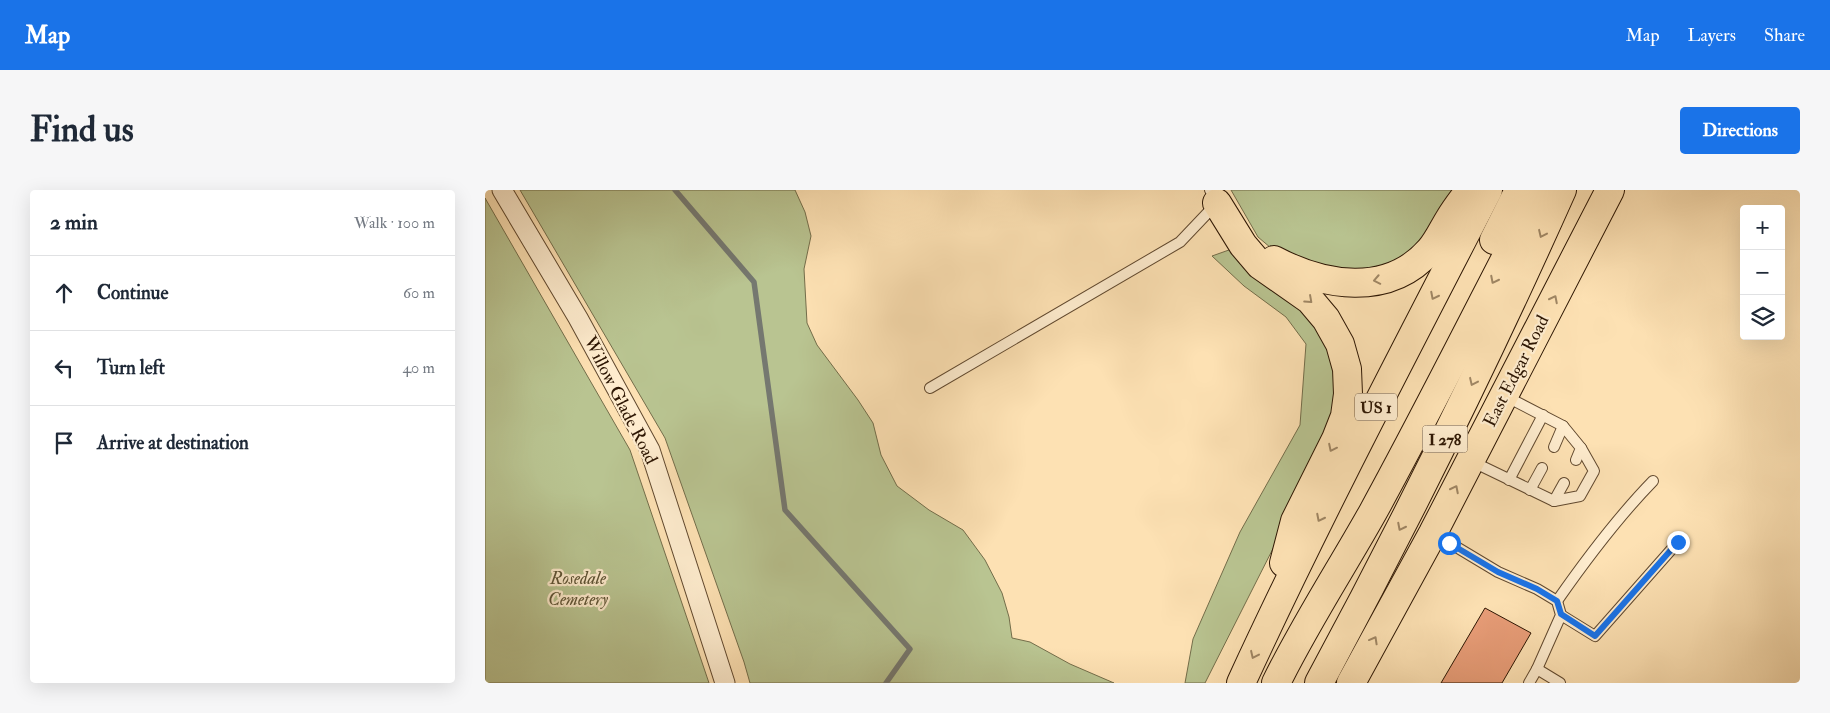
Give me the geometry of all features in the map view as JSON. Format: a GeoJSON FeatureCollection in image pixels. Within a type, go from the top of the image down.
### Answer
{"type":"FeatureCollection","features":[{"type":"Feature","properties":{"kind":"highway"},"geometry":{"type":"LineString","coordinates":[[1214,196],[1264,255],[1303,274],[1349,283],[1376,281],[1387,278],[1411,266],[1429,252],[1437,242],[1451,217],[1470,190]]}},
{"type":"Feature","properties":{"kind":"highway","name":"US 1"},"geometry":{"type":"LineString","coordinates":[[1241,683],[1359,439],[1488,190]]}},
{"type":"Feature","properties":{"kind":"highway"},"geometry":{"type":"LineString","coordinates":[[1300,636],[1350,522],[1519,190]]}},
{"type":"Feature","properties":{"kind":"highway"},"geometry":{"type":"LineString","coordinates":[[1276,683],[1300,636],[1344,563],[1397,468],[1541,190]]}},
{"type":"Feature","properties":{"kind":"highway","name":"I 278"},"geometry":{"type":"LineString","coordinates":[[1319,683],[1439,453],[1562,190]]}},
{"type":"Feature","properties":{"kind":"highway","name":"East Edgar Road"},"geometry":{"type":"LineString","coordinates":[[1351,683],[1433,533],[1610,190]]}},
{"type":"Feature","properties":{"kind":"highway"},"geometry":{"type":"LineString","coordinates":[[1214,196],[1243,245],[1260,265],[1310,300],[1326,319],[1341,344],[1348,380],[1348,406],[1345,416],[1295,522],[1267,626]]}},
{"type":"Feature","properties":{"kind":"street","name":"Willow Glade Road"},"geometry":{"type":"LineString","coordinates":[[502,190],[578,318],[650,450],[725,683]]}},
{"type":"Feature","properties":{"kind":"lane"},"geometry":{"type":"LineString","coordinates":[[930,388],[1180,242],[1214,196]]}},
{"type":"Feature","properties":{"kind":"lane"},"geometry":{"type":"LineString","coordinates":[[1470,460],[1554,501],[1580,496],[1594,471],[1581,448],[1563,426],[1504,395]]}},
{"type":"Feature","properties":{"kind":"lane"},"geometry":{"type":"LineString","coordinates":[[1509,480],[1543,415]]}},
{"type":"Feature","properties":{"kind":"lane"},"geometry":{"type":"LineString","coordinates":[[1554,447],[1563,426]]}},
{"type":"Feature","properties":{"kind":"lane"},"geometry":{"type":"LineString","coordinates":[[1575,460],[1581,448]]}},
{"type":"Feature","properties":{"kind":"lane"},"geometry":{"type":"LineString","coordinates":[[1531,490],[1542,468]]}},
{"type":"Feature","properties":{"kind":"lane"},"geometry":{"type":"LineString","coordinates":[[1557,601],[1625,509],[1653,480]]}},
{"type":"Feature","properties":{"kind":"lane"},"geometry":{"type":"LineString","coordinates":[[1554,501],[1563,483]]}},
{"type":"Feature","properties":{"kind":"lane"},"geometry":{"type":"LineString","coordinates":[[1433,533],[1498,572],[1537,589],[1557,601],[1561,614],[1595,636],[1678,542]]}},
{"type":"Feature","properties":{"kind":"lane"},"geometry":{"type":"LineString","coordinates":[[1529,683],[1561,614]]}},
{"type":"Feature","properties":{"kind":"lane"},"geometry":{"type":"LineString","coordinates":[[1537,669],[1560,683]]}},
{"type":"Feature","properties":{"kind":"green space"},"geometry":{"type":"Polygon","coordinates":[[[520,190],[795,190],[805,212],[811,236],[804,269],[807,323],[817,345],[873,423],[881,455],[897,486],[929,510],[963,530],[985,560],[1002,593],[1009,617],[1012,638],[1030,642],[1070,664],[1114,683],[750,683],[665,438],[520,190]]]}},
{"type":"Feature","properties":{"kind":"green space"},"geometry":{"type":"Polygon","coordinates":[[[1231,190],[1457,190],[1437,229],[1395,263],[1343,273],[1271,248],[1258,237],[1231,190]]]}},
{"type":"Feature","properties":{"kind":"green space","name":"Rosedale Cemetery"},"geometry":{"type":"Polygon","coordinates":[[[485,198],[630,450],[709,683],[485,683],[485,198]]]}},
{"type":"Feature","properties":{"kind":"green space"},"geometry":{"type":"Polygon","coordinates":[[[1243,245],[1334,331],[1335,426],[1205,683],[1185,683],[1193,639],[1240,532],[1300,425],[1306,344],[1286,317],[1244,286],[1212,256],[1243,245]]]}},
{"type":"Feature","properties":{"kind":"building"},"geometry":{"type":"Polygon","coordinates":[[[1485,608],[1531,633],[1502,683],[1441,683],[1485,608]]]}},
{"type":"Feature","properties":{"kind":"waterway"},"geometry":{"type":"LineString","coordinates":[[675,190],[754,282],[785,510],[910,649],[886,683]]}},
{"type":"Feature","properties":{"kind":"route"},"geometry":{"type":"LineString","coordinates":[[1449,543],[1498,572],[1537,589],[1557,601],[1561,614],[1595,636],[1678,542]]}}]}
